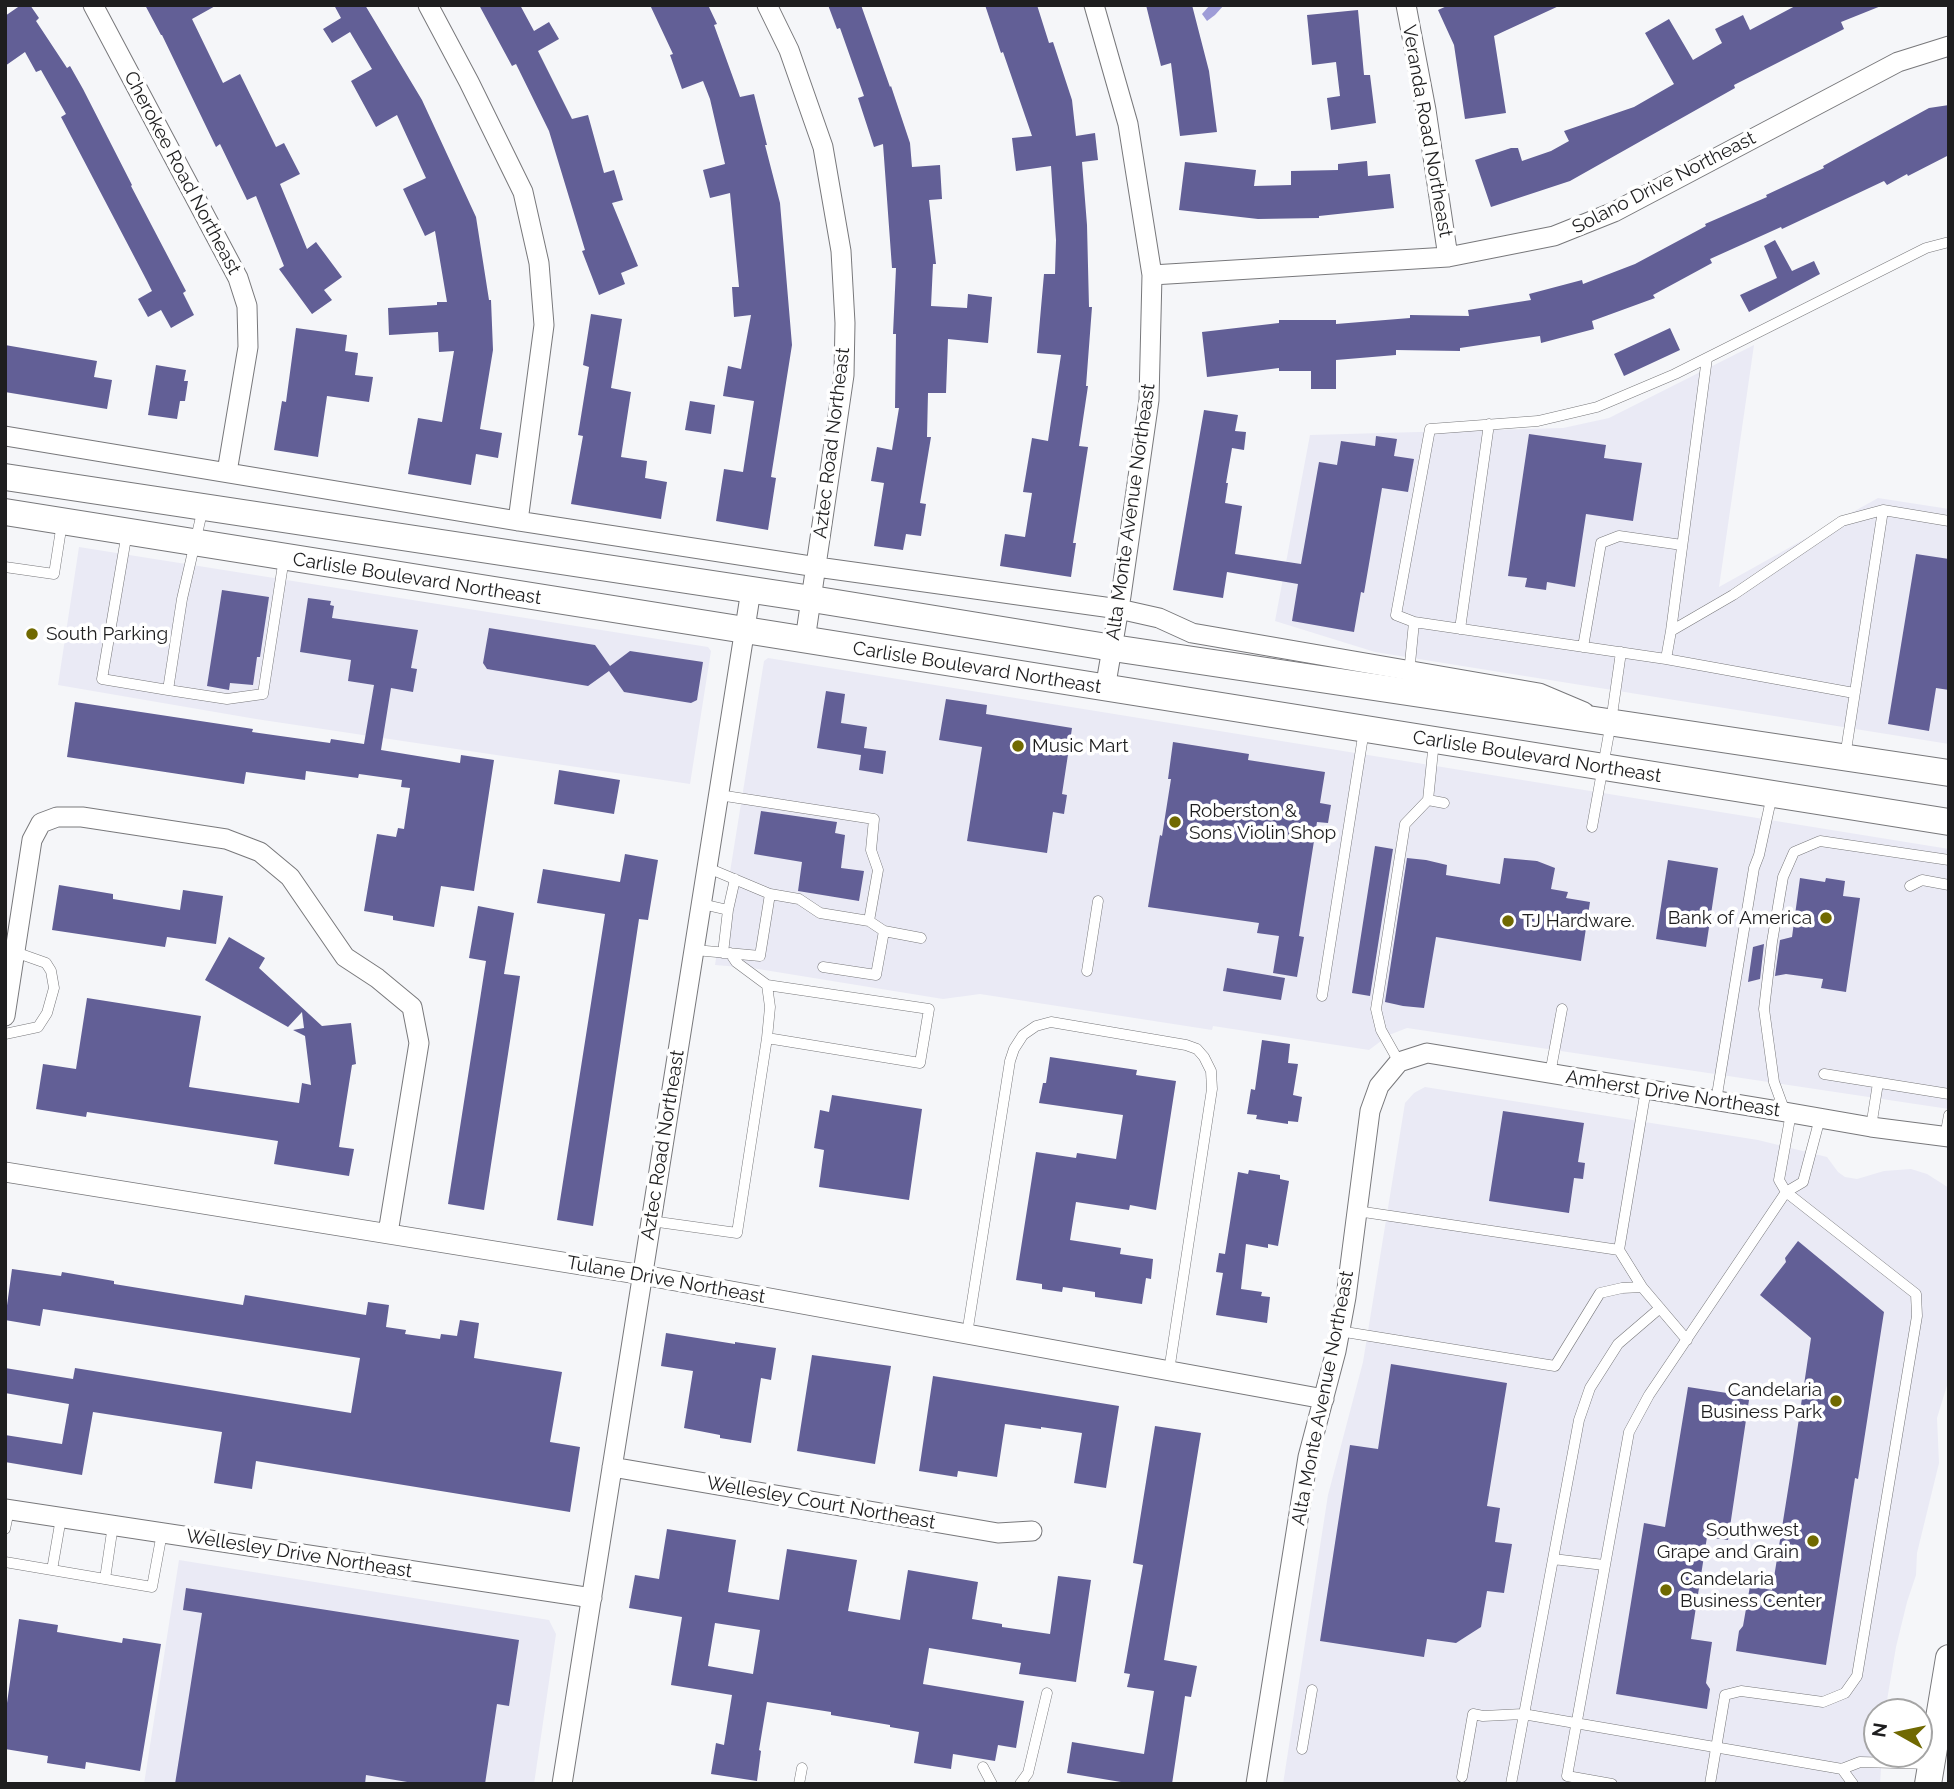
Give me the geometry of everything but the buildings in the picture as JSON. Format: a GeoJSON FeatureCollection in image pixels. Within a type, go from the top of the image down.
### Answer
{"type":"FeatureCollection","features":[{"type":"Feature","properties":{"kind":"main road","name":"Carlisle Boulevard Northeast"},"geometry":{"type":"LineString","coordinates":[[5,477],[812,599],[1113,648],[1408,681],[1611,722],[1949,773]]}},
{"type":"Feature","properties":{"kind":"main road","name":"Carlisle Boulevard Northeast"},"geometry":{"type":"LineString","coordinates":[[5,513],[1949,822]]}},
{"type":"Feature","properties":{"kind":"main road"},"geometry":{"type":"LineString","coordinates":[[1930,1774],[1949,1659]]}},
{"type":"Feature","properties":{"kind":"street","name":"Cherokee Road Northeast"},"geometry":{"type":"LineString","coordinates":[[93,5],[239,278],[247,306],[247,347],[227,472]]}},
{"type":"Feature","properties":{"kind":"street"},"geometry":{"type":"LineString","coordinates":[[428,5],[523,192],[539,263],[544,325],[518,521]]}},
{"type":"Feature","properties":{"kind":"street","name":"Aztec Road Northeast"},"geometry":{"type":"LineString","coordinates":[[767,5],[789,50],[823,147],[841,251],[845,323],[844,375],[804,640]]}},
{"type":"Feature","properties":{"kind":"street","name":"Alta Monte Avenue Northeast"},"geometry":{"type":"LineString","coordinates":[[1094,5],[1128,124],[1152,275],[1149,400],[1105,689]]}},
{"type":"Feature","properties":{"kind":"street","name":"Veranda Road Northeast"},"geometry":{"type":"LineString","coordinates":[[1406,5],[1426,110],[1448,257]]}},
{"type":"Feature","properties":{"kind":"street","name":"Solano Drive Northeast"},"geometry":{"type":"LineString","coordinates":[[1152,275],[1448,257],[1554,236],[1614,212],[1898,62],[1949,46]]}},
{"type":"Feature","properties":{"kind":"street"},"geometry":{"type":"LineString","coordinates":[[5,436],[518,521],[817,567],[1119,609],[1159,618],[1192,634],[1408,681]]}},
{"type":"Feature","properties":{"kind":"street","name":"Aztec Road Northeast"},"geometry":{"type":"LineString","coordinates":[[562,1784],[751,590]]}},
{"type":"Feature","properties":{"kind":"street"},"geometry":{"type":"LineString","coordinates":[[5,1016],[32,840],[41,823],[57,817],[82,817],[226,839],[260,852],[290,877],[345,957],[377,978],[412,1007],[419,1043],[388,1233]]}},
{"type":"Feature","properties":{"kind":"street","name":"Amherst Drive Northeast"},"geometry":{"type":"LineString","coordinates":[[1399,1062],[1427,1053],[1871,1127],[1947,1137]]}},
{"type":"Feature","properties":{"kind":"street","name":"Alta Monte Avenue Northeast"},"geometry":{"type":"LineString","coordinates":[[1256,1784],[1308,1457],[1324,1399],[1346,1297],[1370,1111],[1378,1086],[1399,1062]]}},
{"type":"Feature","properties":{"kind":"street","name":"Tulane Drive Northeast"},"geometry":{"type":"LineString","coordinates":[[5,1172],[643,1275],[1324,1399]]}},
{"type":"Feature","properties":{"kind":"street","name":"Wellesley Court Northeast"},"geometry":{"type":"LineString","coordinates":[[612,1468],[998,1533],[1032,1531]]}},
{"type":"Feature","properties":{"kind":"street","name":"Wellesley Drive Northeast"},"geometry":{"type":"LineString","coordinates":[[6,1516],[61,1518],[113,1525],[592,1598]]}},
{"type":"Feature","properties":{"kind":"lane"},"geometry":{"type":"LineString","coordinates":[[1854,693],[1666,659],[1414,622],[1396,615],[1430,429],[1538,421],[1597,407],[1675,374],[1926,248],[1949,242]]}},
{"type":"Feature","properties":{"kind":"lane"},"geometry":{"type":"LineString","coordinates":[[1666,659],[1707,358]]}},
{"type":"Feature","properties":{"kind":"lane"},"geometry":{"type":"LineString","coordinates":[[1460,629],[1489,424]]}},
{"type":"Feature","properties":{"kind":"lane"},"geometry":{"type":"LineString","coordinates":[[168,690],[182,599],[203,508]]}},
{"type":"Feature","properties":{"kind":"lane"},"geometry":{"type":"LineString","coordinates":[[1671,631],[1733,595],[1842,521],[1883,510],[1949,521]]}},
{"type":"Feature","properties":{"kind":"lane"},"geometry":{"type":"LineString","coordinates":[[1844,757],[1883,510]]}},
{"type":"Feature","properties":{"kind":"lane"},"geometry":{"type":"LineString","coordinates":[[5,567],[54,574],[63,522]]}},
{"type":"Feature","properties":{"kind":"lane"},"geometry":{"type":"LineString","coordinates":[[127,532],[102,679],[168,690],[227,699],[263,694],[284,558]]}},
{"type":"Feature","properties":{"kind":"lane"},"geometry":{"type":"LineString","coordinates":[[1583,647],[1601,543],[1619,536],[1682,545]]}},
{"type":"Feature","properties":{"kind":"lane"},"geometry":{"type":"LineString","coordinates":[[1408,681],[1414,622]]}},
{"type":"Feature","properties":{"kind":"lane"},"geometry":{"type":"LineString","coordinates":[[1592,827],[1621,652]]}},
{"type":"Feature","properties":{"kind":"lane"},"geometry":{"type":"LineString","coordinates":[[1322,996],[1364,729]]}},
{"type":"Feature","properties":{"kind":"lane"},"geometry":{"type":"LineString","coordinates":[[1399,1062],[1381,1030],[1376,1009],[1405,824],[1428,800],[1434,741]]}},
{"type":"Feature","properties":{"kind":"lane"},"geometry":{"type":"LineString","coordinates":[[1716,1101],[1754,868],[1772,794]]}},
{"type":"Feature","properties":{"kind":"lane"},"geometry":{"type":"LineString","coordinates":[[719,795],[874,819],[870,850],[878,870],[869,921]]}},
{"type":"Feature","properties":{"kind":"lane"},"geometry":{"type":"LineString","coordinates":[[1428,800],[1444,803]]}},
{"type":"Feature","properties":{"kind":"lane"},"geometry":{"type":"LineString","coordinates":[[1710,1784],[1725,1695],[1741,1691],[1823,1702],[1845,1693],[1857,1676],[1917,1316],[1916,1294],[1786,1192],[1779,1180],[1788,1112],[1774,1082],[1765,1009],[1770,954],[1783,877],[1794,852],[1820,841],[1949,860]]}},
{"type":"Feature","properties":{"kind":"lane"},"geometry":{"type":"LineString","coordinates":[[708,867],[770,894],[799,899],[820,913],[869,921],[884,931],[921,938]]}},
{"type":"Feature","properties":{"kind":"lane"},"geometry":{"type":"LineString","coordinates":[[726,953],[728,910],[735,879]]}},
{"type":"Feature","properties":{"kind":"lane"},"geometry":{"type":"LineString","coordinates":[[1910,886],[1922,880],[1949,885]]}},
{"type":"Feature","properties":{"kind":"lane"},"geometry":{"type":"LineString","coordinates":[[695,950],[760,956],[770,894]]}},
{"type":"Feature","properties":{"kind":"lane"},"geometry":{"type":"LineString","coordinates":[[1087,971],[1098,901]]}},
{"type":"Feature","properties":{"kind":"lane"},"geometry":{"type":"LineString","coordinates":[[702,904],[728,910]]}},
{"type":"Feature","properties":{"kind":"lane"},"geometry":{"type":"LineString","coordinates":[[823,967],[876,975],[884,931]]}},
{"type":"Feature","properties":{"kind":"lane"},"geometry":{"type":"LineString","coordinates":[[5,1034],[38,1027],[47,1013],[54,988],[51,971],[46,964],[15,952]]}},
{"type":"Feature","properties":{"kind":"lane"},"geometry":{"type":"LineString","coordinates":[[726,953],[767,985],[929,1009],[920,1063],[767,1038]]}},
{"type":"Feature","properties":{"kind":"lane"},"geometry":{"type":"LineString","coordinates":[[651,1222],[737,1233],[767,1038],[770,1007],[767,985]]}},
{"type":"Feature","properties":{"kind":"lane"},"geometry":{"type":"LineString","coordinates":[[1550,1074],[1562,1009]]}},
{"type":"Feature","properties":{"kind":"lane"},"geometry":{"type":"LineString","coordinates":[[967,1334],[1010,1061],[1023,1035],[1036,1026],[1051,1022],[1186,1045],[1197,1049],[1204,1057],[1211,1071],[1212,1089],[1169,1371]]}},
{"type":"Feature","properties":{"kind":"lane"},"geometry":{"type":"LineString","coordinates":[[1824,1074],[1949,1094]]}},
{"type":"Feature","properties":{"kind":"lane"},"geometry":{"type":"LineString","coordinates":[[1871,1127],[1878,1083]]}},
{"type":"Feature","properties":{"kind":"lane"},"geometry":{"type":"LineString","coordinates":[[1646,1089],[1619,1250],[1642,1287],[1687,1340]]}},
{"type":"Feature","properties":{"kind":"lane"},"geometry":{"type":"LineString","coordinates":[[1947,1137],[1949,1115]]}},
{"type":"Feature","properties":{"kind":"lane"},"geometry":{"type":"LineString","coordinates":[[1612,1784],[1566,1780],[1629,1432],[1649,1395],[1786,1192],[1803,1182],[1820,1118]]}},
{"type":"Feature","properties":{"kind":"lane"},"geometry":{"type":"LineString","coordinates":[[1357,1211],[1619,1250]]}},
{"type":"Feature","properties":{"kind":"lane"},"geometry":{"type":"LineString","coordinates":[[1339,1331],[1555,1366],[1600,1293],[1642,1287]]}},
{"type":"Feature","properties":{"kind":"lane"},"geometry":{"type":"LineString","coordinates":[[1511,1784],[1579,1420],[1590,1388],[1618,1344],[1660,1308]]}},
{"type":"Feature","properties":{"kind":"lane"},"geometry":{"type":"LineString","coordinates":[[52,1570],[61,1518]]}},
{"type":"Feature","properties":{"kind":"lane"},"geometry":{"type":"LineString","coordinates":[[104,1579],[113,1525]]}},
{"type":"Feature","properties":{"kind":"lane"},"geometry":{"type":"LineString","coordinates":[[5,1562],[152,1587],[162,1533]]}},
{"type":"Feature","properties":{"kind":"lane"},"geometry":{"type":"LineString","coordinates":[[1553,1559],[1604,1565]]}},
{"type":"Feature","properties":{"kind":"lane"},"geometry":{"type":"LineString","coordinates":[[1302,1749],[1312,1690]]}},
{"type":"Feature","properties":{"kind":"lane"},"geometry":{"type":"LineString","coordinates":[[1020,1784],[1028,1773],[1047,1693]]}},
{"type":"Feature","properties":{"kind":"lane"},"geometry":{"type":"LineString","coordinates":[[1462,1777],[1472,1714],[1523,1714],[1842,1769],[1860,1762],[1930,1774]]}},
{"type":"Feature","properties":{"kind":"lane"},"geometry":{"type":"LineString","coordinates":[[799,1784],[802,1768]]}},
{"type":"Feature","properties":{"kind":"lane"},"geometry":{"type":"LineString","coordinates":[[983,1768],[992,1784]]}},
{"type":"Feature","properties":{"kind":"lane"},"geometry":{"type":"LineString","coordinates":[[1842,1769],[1853,1784]]}},
{"type":"Feature","properties":{"kind":"shaded area"},"geometry":{"type":"Polygon","coordinates":[[[1754,345],[1719,587],[1878,498],[1949,509],[1949,744],[1375,652],[1275,621],[1310,435],[1563,428],[1609,418],[1754,345]]]}},
{"type":"Feature","properties":{"kind":"shaded area"},"geometry":{"type":"Polygon","coordinates":[[[79,547],[708,647],[711,651],[690,784],[256,719],[58,685],[79,547]]]}},
{"type":"Feature","properties":{"kind":"shaded area"},"geometry":{"type":"Polygon","coordinates":[[[768,658],[1949,849],[1949,1109],[1407,1028],[1389,1035],[1369,1050],[1213,1026],[1212,1030],[980,994],[943,999],[752,968],[715,965],[764,661],[768,658]]]}},
{"type":"Feature","properties":{"kind":"shaded area"},"geometry":{"type":"Polygon","coordinates":[[[1425,1087],[1758,1140],[1827,1157],[1845,1177],[1857,1179],[1884,1171],[1911,1169],[1927,1174],[1949,1188],[1949,1379],[1937,1418],[1939,1463],[1917,1553],[1916,1575],[1896,1647],[1887,1698],[1863,1698],[1863,1768],[1881,1768],[1880,1784],[1283,1784],[1328,1495],[1363,1362],[1405,1103],[1414,1093],[1425,1087]]]}},
{"type":"Feature","properties":{"kind":"shaded area"},"geometry":{"type":"Polygon","coordinates":[[[179,1560],[549,1620],[556,1634],[534,1784],[144,1784],[179,1560]]]}},
{"type":"Feature","properties":{"kind":"water"},"geometry":{"type":"Polygon","coordinates":[[[1210,5],[1224,5],[1207,21],[1202,14],[1210,5]]]}},
{"type":"Feature","properties":{"kind":"place","name":"South Parking"},"geometry":{"type":"Point","coordinates":[32,634]}},
{"type":"Feature","properties":{"kind":"place","name":"Music Mart"},"geometry":{"type":"Point","coordinates":[1018,746]}},
{"type":"Feature","properties":{"kind":"place","name":"Roberston & Sons Violin Shop"},"geometry":{"type":"Point","coordinates":[1175,822]}},
{"type":"Feature","properties":{"kind":"place","name":"Bank of America"},"geometry":{"type":"Point","coordinates":[1826,918]}},
{"type":"Feature","properties":{"kind":"place","name":"TJ Hardware."},"geometry":{"type":"Point","coordinates":[1508,921]}},
{"type":"Feature","properties":{"kind":"place","name":"Candelaria Business Park"},"geometry":{"type":"Point","coordinates":[1836,1401]}},
{"type":"Feature","properties":{"kind":"place","name":"Southwest Grape and Grain"},"geometry":{"type":"Point","coordinates":[1813,1541]}},
{"type":"Feature","properties":{"kind":"place","name":"Candelaria Business Center"},"geometry":{"type":"Point","coordinates":[1666,1590]}}]}
